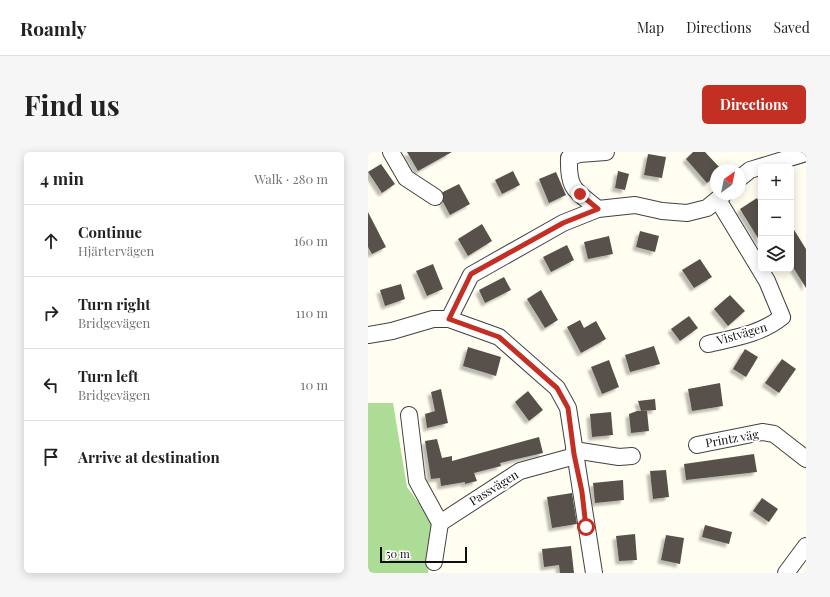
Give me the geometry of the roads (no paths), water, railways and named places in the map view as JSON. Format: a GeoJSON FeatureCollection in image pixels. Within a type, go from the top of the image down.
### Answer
{"type":"FeatureCollection","features":[{"type":"Feature","properties":{"kind":"street"},"geometry":{"type":"LineString","coordinates":[[391,152],[406,178],[435,197]]}},
{"type":"Feature","properties":{"kind":"street"},"geometry":{"type":"LineString","coordinates":[[598,209],[571,185],[569,176],[570,158],[579,154],[606,152]]}},
{"type":"Feature","properties":{"kind":"street"},"geometry":{"type":"LineString","coordinates":[[746,173],[750,170],[806,153]]}},
{"type":"Feature","properties":{"kind":"street"},"geometry":{"type":"LineString","coordinates":[[449,319],[471,274],[563,223],[598,209],[635,205],[662,211],[687,212],[707,208],[717,200]]}},
{"type":"Feature","properties":{"kind":"street","name":"Vistvägen"},"geometry":{"type":"LineString","coordinates":[[708,344],[757,332],[770,327],[782,318],[767,281],[723,200]]}},
{"type":"Feature","properties":{"kind":"street"},"geometry":{"type":"LineString","coordinates":[[368,335],[392,331],[433,318],[449,319],[499,337],[557,388],[568,408],[594,573]]}},
{"type":"Feature","properties":{"kind":"street"},"geometry":{"type":"LineString","coordinates":[[409,415],[417,481],[440,523],[434,562]]}},
{"type":"Feature","properties":{"kind":"street","name":"Printz väg"},"geometry":{"type":"LineString","coordinates":[[697,445],[762,432],[774,434],[806,460]]}},
{"type":"Feature","properties":{"kind":"street"},"geometry":{"type":"LineString","coordinates":[[574,453],[632,456]]}},
{"type":"Feature","properties":{"kind":"street","name":"Passvägen"},"geometry":{"type":"LineString","coordinates":[[440,523],[520,471],[574,453]]}},
{"type":"Feature","properties":{"kind":"street"},"geometry":{"type":"LineString","coordinates":[[786,573],[806,546]]}}]}
